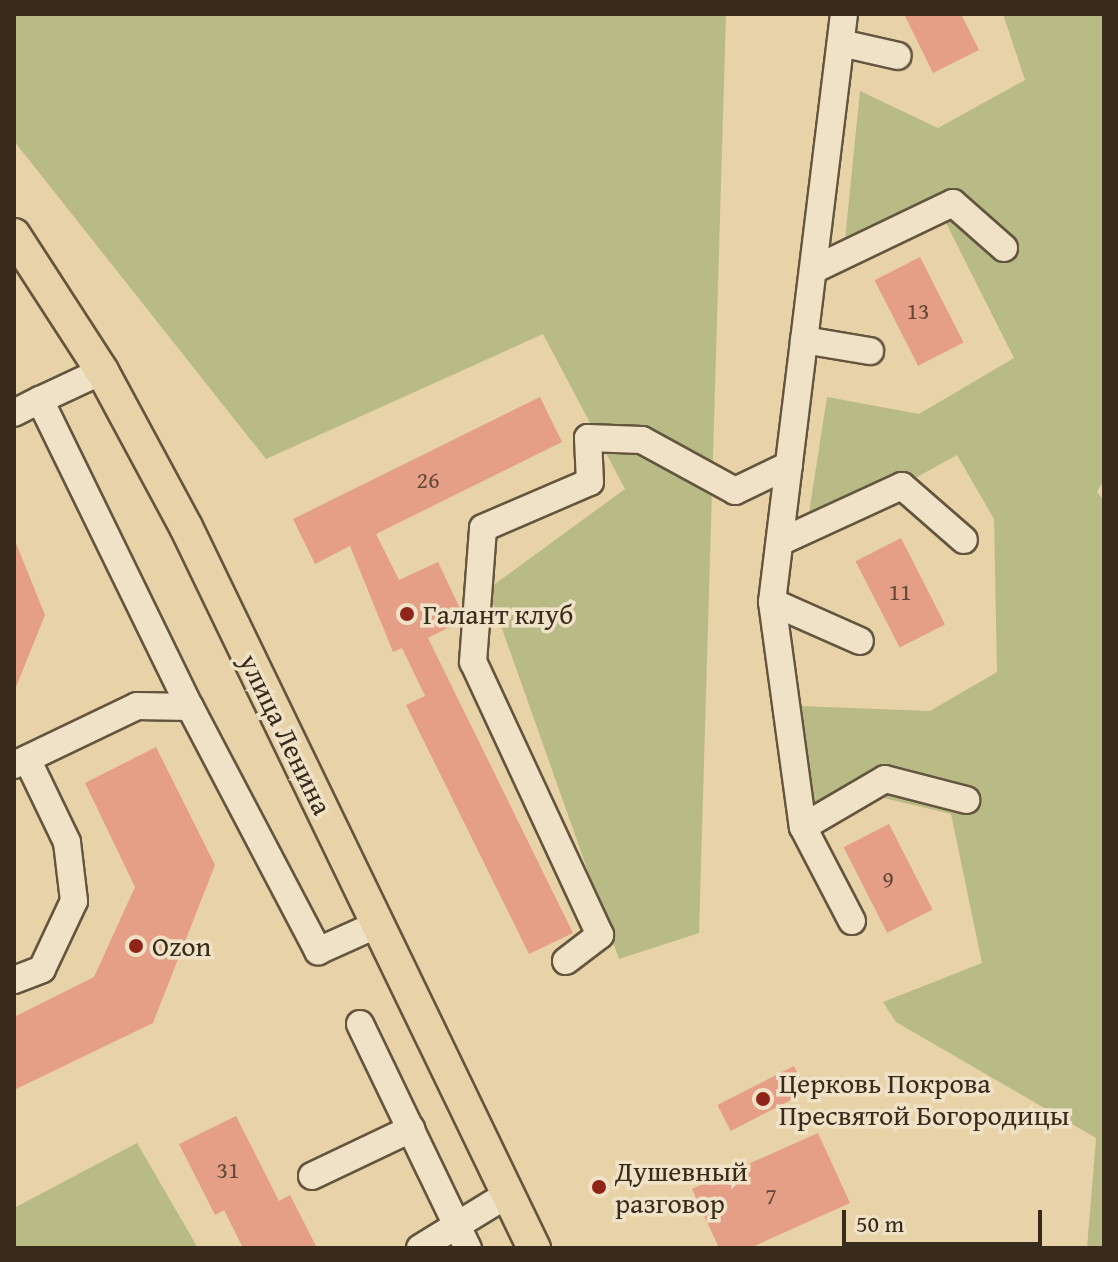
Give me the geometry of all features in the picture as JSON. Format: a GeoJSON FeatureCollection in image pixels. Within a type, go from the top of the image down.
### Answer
{"type":"FeatureCollection","features":[{"type":"Feature","properties":{"kind":"main road","name":"улица Ленина"},"geometry":{"type":"LineString","coordinates":[[14,235],[102,371],[186,527],[534,1248]]}},
{"type":"Feature","properties":{"kind":"lane"},"geometry":{"type":"LineString","coordinates":[[844,14],[772,602],[803,827],[852,921]]}},
{"type":"Feature","properties":{"kind":"lane"},"geometry":{"type":"LineString","coordinates":[[841,43],[898,56]]}},
{"type":"Feature","properties":{"kind":"lane"},"geometry":{"type":"LineString","coordinates":[[813,270],[953,203],[1004,248]]}},
{"type":"Feature","properties":{"kind":"lane"},"geometry":{"type":"LineString","coordinates":[[804,340],[870,351]]}},
{"type":"Feature","properties":{"kind":"lane"},"geometry":{"type":"LineString","coordinates":[[14,413],[102,371]]}},
{"type":"Feature","properties":{"kind":"lane"},"geometry":{"type":"LineString","coordinates":[[40,400],[190,707],[318,951],[378,924]]}},
{"type":"Feature","properties":{"kind":"lane"},"geometry":{"type":"LineString","coordinates":[[566,961],[600,935],[473,662],[483,528],[590,482],[588,438],[642,440],[735,491],[789,465]]}},
{"type":"Feature","properties":{"kind":"lane"},"geometry":{"type":"LineString","coordinates":[[780,542],[902,486],[964,540]]}},
{"type":"Feature","properties":{"kind":"lane"},"geometry":{"type":"LineString","coordinates":[[772,602],[860,641]]}},
{"type":"Feature","properties":{"kind":"lane"},"geometry":{"type":"LineString","coordinates":[[14,980],[42,969],[74,901],[67,842],[20,762],[137,706],[190,707]]}},
{"type":"Feature","properties":{"kind":"lane"},"geometry":{"type":"LineString","coordinates":[[803,827],[885,779],[966,800]]}},
{"type":"Feature","properties":{"kind":"lane"},"geometry":{"type":"LineString","coordinates":[[360,1024],[463,1238]]}},
{"type":"Feature","properties":{"kind":"lane"},"geometry":{"type":"LineString","coordinates":[[312,1176],[411,1129]]}},
{"type":"Feature","properties":{"kind":"lane"},"geometry":{"type":"LineString","coordinates":[[420,1248],[463,1238],[508,1194]]}},
{"type":"Feature","properties":{"kind":"green space"},"geometry":{"type":"Polygon","coordinates":[[[14,14],[726,14],[699,933],[619,959],[488,589],[625,489],[543,334],[266,459],[14,141],[14,14]]]}},
{"type":"Feature","properties":{"kind":"green space"},"geometry":{"type":"Polygon","coordinates":[[[1003,14],[1104,14],[1104,480],[1097,492],[1104,500],[1104,1248],[1087,1248],[1096,1138],[896,1022],[883,1002],[982,963],[951,814],[880,797],[792,821],[799,706],[930,711],[997,672],[994,519],[957,455],[805,539],[827,397],[919,414],[1014,358],[943,217],[844,250],[860,91],[938,128],[1025,80],[1003,14]]]}},
{"type":"Feature","properties":{"kind":"green space"},"geometry":{"type":"Polygon","coordinates":[[[137,1143],[198,1248],[14,1248],[14,1208],[137,1143]]]}},
{"type":"Feature","properties":{"kind":"building"},"geometry":{"type":"Polygon","coordinates":[[[904,14],[961,14],[979,50],[933,73],[904,14]]]}},
{"type":"Feature","properties":{"kind":"building"},"geometry":{"type":"Polygon","coordinates":[[[920,257],[964,343],[918,366],[875,280],[920,257]]]}},
{"type":"Feature","properties":{"kind":"building"},"geometry":{"type":"Polygon","coordinates":[[[540,397],[562,442],[376,534],[399,580],[438,562],[465,619],[428,638],[573,933],[529,954],[406,705],[425,696],[402,648],[393,652],[350,546],[315,564],[293,519],[540,397]]]}},
{"type":"Feature","properties":{"kind":"building"},"geometry":{"type":"Polygon","coordinates":[[[14,538],[45,615],[14,692],[14,538]]]}},
{"type":"Feature","properties":{"kind":"building"},"geometry":{"type":"Polygon","coordinates":[[[901,538],[945,624],[900,648],[856,561],[901,538]]]}},
{"type":"Feature","properties":{"kind":"building"},"geometry":{"type":"Polygon","coordinates":[[[156,747],[215,865],[153,1023],[14,1090],[14,1017],[94,977],[135,887],[85,783],[156,747]]]}},
{"type":"Feature","properties":{"kind":"building"},"geometry":{"type":"Polygon","coordinates":[[[889,824],[933,910],[887,933],[844,847],[889,824]]]}},
{"type":"Feature","properties":{"kind":"building","name":"Церковь Покрова Пресвятой Богородицы"},"geometry":{"type":"Polygon","coordinates":[[[794,1066],[807,1092],[731,1131],[717,1105],[794,1066]]]}},
{"type":"Feature","properties":{"kind":"building"},"geometry":{"type":"Polygon","coordinates":[[[236,1116],[279,1201],[290,1195],[317,1248],[243,1248],[224,1210],[215,1215],[179,1144],[236,1116]]]}},
{"type":"Feature","properties":{"kind":"building"},"geometry":{"type":"Polygon","coordinates":[[[818,1133],[850,1203],[750,1248],[719,1248],[692,1189],[818,1133]]]}},
{"type":"Feature","properties":{"kind":"place","name":"Галант клуб"},"geometry":{"type":"Point","coordinates":[407,614]}},
{"type":"Feature","properties":{"kind":"place","name":"Ozon"},"geometry":{"type":"Point","coordinates":[136,946]}},
{"type":"Feature","properties":{"kind":"place","name":"Церковь Покрова Пресвятой Богородицы"},"geometry":{"type":"Point","coordinates":[763,1099]}},
{"type":"Feature","properties":{"kind":"place","name":"Душевный разговор"},"geometry":{"type":"Point","coordinates":[599,1187]}}]}
